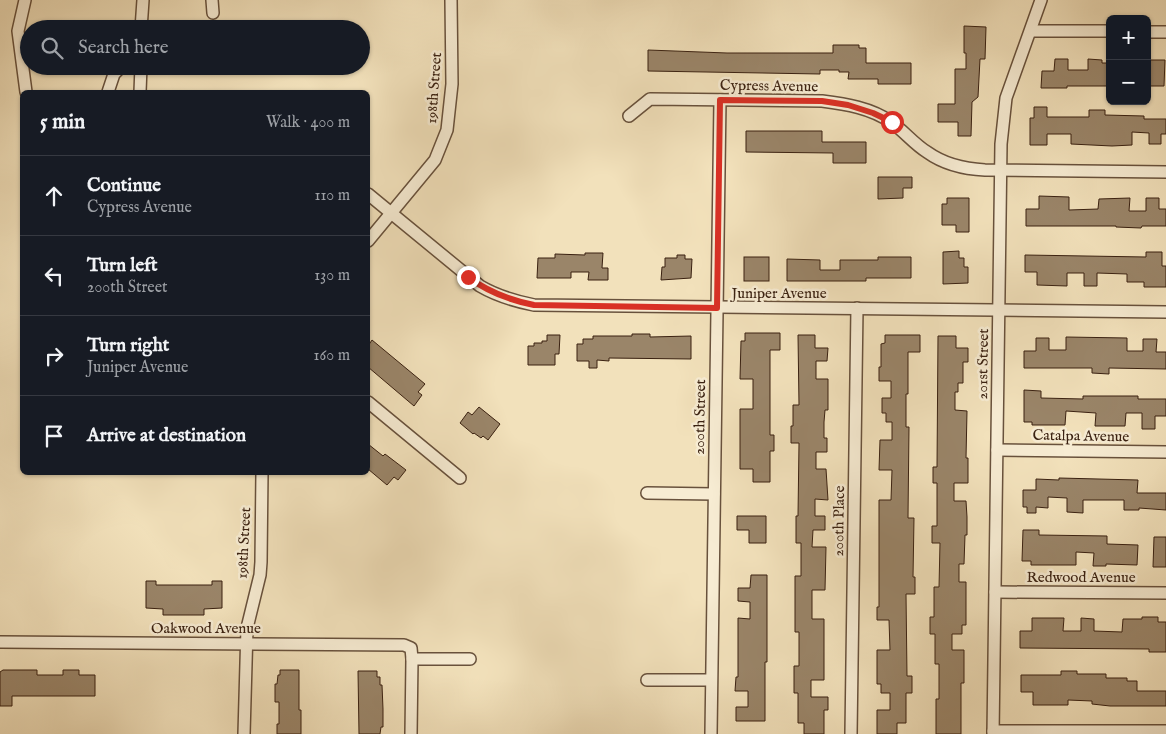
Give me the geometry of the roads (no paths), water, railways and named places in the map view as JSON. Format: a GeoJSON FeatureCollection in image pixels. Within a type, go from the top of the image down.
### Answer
{"type":"FeatureCollection","features":[{"type":"Feature","properties":{"kind":"street"},"geometry":{"type":"LineString","coordinates":[[20,20],[25,0]]}},
{"type":"Feature","properties":{"kind":"street"},"geometry":{"type":"LineString","coordinates":[[142,20],[143,0]]}},
{"type":"Feature","properties":{"kind":"street"},"geometry":{"type":"LineString","coordinates":[[212,0],[213,12]]}},
{"type":"Feature","properties":{"kind":"street","name":"198th Street"},"geometry":{"type":"LineString","coordinates":[[370,238],[435,160],[447,130],[452,84],[451,0]]}},
{"type":"Feature","properties":{"kind":"street","name":"201st Street"},"geometry":{"type":"LineString","coordinates":[[993,732],[1002,129],[1006,98],[1041,0]]}},
{"type":"Feature","properties":{"kind":"street"},"geometry":{"type":"LineString","coordinates":[[20,22],[18,31],[20,46]]}},
{"type":"Feature","properties":{"kind":"street"},"geometry":{"type":"LineString","coordinates":[[1031,31],[1106,31]]}},
{"type":"Feature","properties":{"kind":"street"},"geometry":{"type":"LineString","coordinates":[[1151,32],[1166,32]]}},
{"type":"Feature","properties":{"kind":"street"},"geometry":{"type":"LineString","coordinates":[[24,75],[26,90]]}},
{"type":"Feature","properties":{"kind":"street"},"geometry":{"type":"LineString","coordinates":[[109,90],[114,75]]}},
{"type":"Feature","properties":{"kind":"street"},"geometry":{"type":"LineString","coordinates":[[140,75],[140,90]]}},
{"type":"Feature","properties":{"kind":"street","name":"Cypress Avenue"},"geometry":{"type":"LineString","coordinates":[[629,116],[650,99],[822,101],[848,105],[873,113],[892,122],[927,152],[945,162],[966,168],[985,170],[1166,172]]}},
{"type":"Feature","properties":{"kind":"street","name":"200th Street"},"geometry":{"type":"LineString","coordinates":[[711,734],[720,100]]}},
{"type":"Feature","properties":{"kind":"street","name":"Juniper Avenue"},"geometry":{"type":"LineString","coordinates":[[370,196],[480,286],[516,302],[534,305],[1166,312]]}},
{"type":"Feature","properties":{"kind":"street","name":"200th Place"},"geometry":{"type":"LineString","coordinates":[[851,734],[857,308]]}},
{"type":"Feature","properties":{"kind":"street"},"geometry":{"type":"LineString","coordinates":[[370,404],[460,478]]}},
{"type":"Feature","properties":{"kind":"street","name":"Catalpa Avenue"},"geometry":{"type":"LineString","coordinates":[[997,450],[1166,452]]}},
{"type":"Feature","properties":{"kind":"street","name":"198th Street"},"geometry":{"type":"LineString","coordinates":[[244,734],[246,643],[250,610],[261,568],[262,475]]}},
{"type":"Feature","properties":{"kind":"street"},"geometry":{"type":"LineString","coordinates":[[647,493],[714,494]]}},
{"type":"Feature","properties":{"kind":"street","name":"Redwood Avenue"},"geometry":{"type":"LineString","coordinates":[[995,592],[1166,593]]}},
{"type":"Feature","properties":{"kind":"street","name":"Oakwood Avenue"},"geometry":{"type":"LineString","coordinates":[[0,642],[404,645],[412,653],[470,659]]}},
{"type":"Feature","properties":{"kind":"street"},"geometry":{"type":"LineString","coordinates":[[411,734],[412,653]]}},
{"type":"Feature","properties":{"kind":"street"},"geometry":{"type":"LineString","coordinates":[[647,680],[711,680]]}},
{"type":"Feature","properties":{"kind":"street"},"geometry":{"type":"LineString","coordinates":[[993,732],[1166,731]]}}]}
